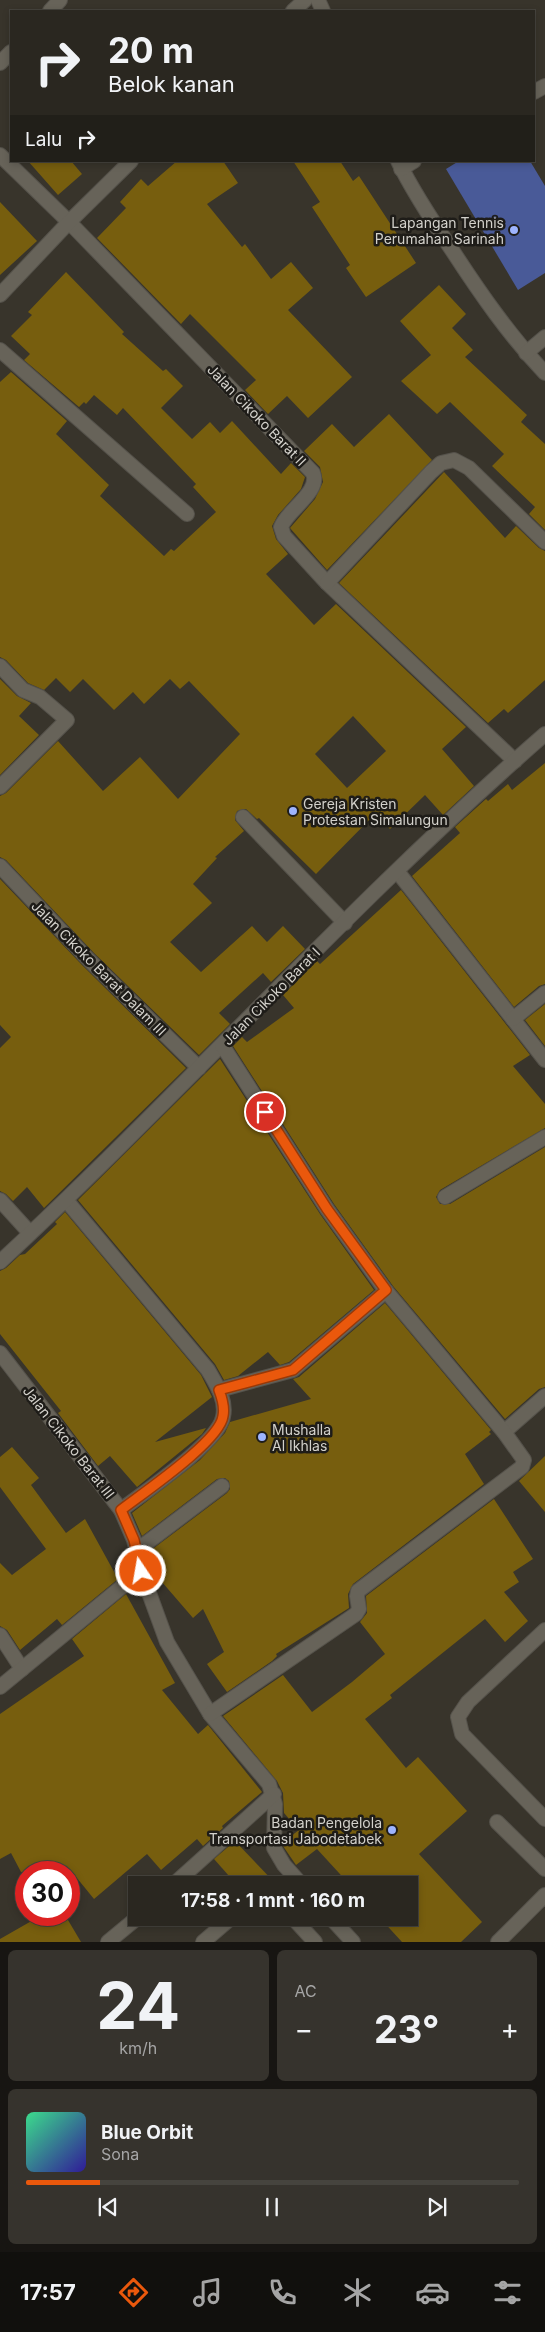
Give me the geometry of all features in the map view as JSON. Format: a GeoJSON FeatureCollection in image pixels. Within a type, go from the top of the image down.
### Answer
{"type":"FeatureCollection","features":[{"type":"Feature","properties":{"kind":"street"},"geometry":{"type":"LineString","coordinates":[[51,10],[60,0]]}},
{"type":"Feature","properties":{"kind":"street"},"geometry":{"type":"LineString","coordinates":[[294,10],[305,0]]}},
{"type":"Feature","properties":{"kind":"street"},"geometry":{"type":"LineString","coordinates":[[0,64],[10,53]]}},
{"type":"Feature","properties":{"kind":"street"},"geometry":{"type":"LineString","coordinates":[[0,155],[69,222]]}},
{"type":"Feature","properties":{"kind":"street"},"geometry":{"type":"LineString","coordinates":[[0,295],[69,222],[130,162]]}},
{"type":"Feature","properties":{"kind":"street"},"geometry":{"type":"LineString","coordinates":[[400,165],[479,291],[526,353],[545,373]]}},
{"type":"Feature","properties":{"kind":"street","name":"Jalan Cikoko Barat II"},"geometry":{"type":"LineString","coordinates":[[69,222],[313,473],[315,479],[313,488],[284,518],[280,527],[284,536],[327,582],[515,760]]}},
{"type":"Feature","properties":{"kind":"street"},"geometry":{"type":"LineString","coordinates":[[526,353],[545,337]]}},
{"type":"Feature","properties":{"kind":"street"},"geometry":{"type":"LineString","coordinates":[[0,350],[187,514]]}},
{"type":"Feature","properties":{"kind":"street"},"geometry":{"type":"LineString","coordinates":[[327,582],[431,472],[441,463],[454,460],[469,468],[545,542]]}},
{"type":"Feature","properties":{"kind":"street"},"geometry":{"type":"LineString","coordinates":[[0,666],[23,690],[40,698],[67,720],[0,787]]}},
{"type":"Feature","properties":{"kind":"street","name":"Jalan Cikoko Barat I"},"geometry":{"type":"LineString","coordinates":[[0,1262],[66,1200],[397,871],[545,734]]}},
{"type":"Feature","properties":{"kind":"street"},"geometry":{"type":"LineString","coordinates":[[243,817],[345,923]]}},
{"type":"Feature","properties":{"kind":"street","name":"Jalan Cikoko Barat Dalam III"},"geometry":{"type":"LineString","coordinates":[[0,866],[88,959],[199,1068]]}},
{"type":"Feature","properties":{"kind":"street"},"geometry":{"type":"LineString","coordinates":[[397,871],[545,1060]]}},
{"type":"Feature","properties":{"kind":"street"},"geometry":{"type":"LineString","coordinates":[[513,1019],[545,993]]}},
{"type":"Feature","properties":{"kind":"street"},"geometry":{"type":"LineString","coordinates":[[210,1714],[356,1614],[359,1609],[358,1592],[522,1467],[524,1460],[504,1432],[386,1290],[327,1209],[222,1045]]}},
{"type":"Feature","properties":{"kind":"street"},"geometry":{"type":"LineString","coordinates":[[445,1197],[545,1137]]}},
{"type":"Feature","properties":{"kind":"street"},"geometry":{"type":"LineString","coordinates":[[0,1200],[30,1233]]}},
{"type":"Feature","properties":{"kind":"street"},"geometry":{"type":"LineString","coordinates":[[66,1200],[208,1370],[219,1390],[223,1405],[223,1418],[210,1440],[121,1510]]}},
{"type":"Feature","properties":{"kind":"street"},"geometry":{"type":"LineString","coordinates":[[219,1390],[293,1370],[386,1290]]}},
{"type":"Feature","properties":{"kind":"street","name":"Jalan Cikoko Barat III"},"geometry":{"type":"LineString","coordinates":[[0,1353],[121,1510],[129,1525],[141,1571],[167,1642],[210,1714],[269,1784],[274,1794]]}},
{"type":"Feature","properties":{"kind":"street"},"geometry":{"type":"LineString","coordinates":[[504,1432],[545,1396]]}},
{"type":"Feature","properties":{"kind":"street"},"geometry":{"type":"LineString","coordinates":[[136,1551],[222,1486]]}},
{"type":"Feature","properties":{"kind":"street"},"geometry":{"type":"LineString","coordinates":[[0,1687],[141,1571]]}},
{"type":"Feature","properties":{"kind":"street"},"geometry":{"type":"LineString","coordinates":[[545,1630],[468,1702],[458,1717],[462,1734],[545,1819]]}},
{"type":"Feature","properties":{"kind":"street"},"geometry":{"type":"LineString","coordinates":[[0,1635],[22,1669]]}},
{"type":"Feature","properties":{"kind":"street"},"geometry":{"type":"LineString","coordinates":[[183,1876],[274,1794]]}},
{"type":"Feature","properties":{"kind":"street"},"geometry":{"type":"LineString","coordinates":[[274,1794],[274,1848],[284,1865],[294,1876]]}},
{"type":"Feature","properties":{"kind":"street"},"geometry":{"type":"LineString","coordinates":[[498,1822],[545,1867]]}},
{"type":"Feature","properties":{"kind":"street"},"geometry":{"type":"LineString","coordinates":[[498,1942],[545,1895]]}},
{"type":"Feature","properties":{"kind":"street"},"geometry":{"type":"LineString","coordinates":[[108,1942],[128,1925]]}},
{"type":"Feature","properties":{"kind":"street"},"geometry":{"type":"LineString","coordinates":[[203,1942],[222,1926]]}},
{"type":"Feature","properties":{"kind":"street"},"geometry":{"type":"LineString","coordinates":[[300,1926],[315,1942]]}},
{"type":"Feature","properties":{"kind":"street"},"geometry":{"type":"LineString","coordinates":[[338,1926],[353,1942]]}},
{"type":"Feature","properties":{"kind":"shaded area","name":"Lapangan Tennis Perumahan Sarinah"},"geometry":{"type":"Polygon","coordinates":[[[457,162],[531,162],[545,186],[545,273],[518,290],[446,169],[457,162]]]}},
{"type":"Feature","properties":{"kind":"building"},"geometry":{"type":"Polygon","coordinates":[[[29,162],[72,162],[82,174],[58,195],[29,162]]]}},
{"type":"Feature","properties":{"kind":"building"},"geometry":{"type":"Polygon","coordinates":[[[176,162],[224,162],[238,183],[207,204],[242,247],[245,244],[271,279],[291,262],[313,288],[288,310],[352,377],[308,418],[287,396],[268,414],[245,390],[256,380],[190,314],[181,324],[97,238],[126,208],[120,202],[141,179],[148,186],[176,162]]]}},
{"type":"Feature","properties":{"kind":"building"},"geometry":{"type":"Polygon","coordinates":[[[294,162],[341,162],[353,181],[359,176],[416,263],[366,297],[346,268],[350,265],[312,207],[320,202],[294,162]]]}},
{"type":"Feature","properties":{"kind":"building"},"geometry":{"type":"Polygon","coordinates":[[[0,202],[37,241],[0,275],[0,202]]]}},
{"type":"Feature","properties":{"kind":"building"},"geometry":{"type":"Polygon","coordinates":[[[66,272],[124,332],[122,334],[163,371],[166,369],[183,386],[161,408],[192,439],[210,422],[220,433],[232,421],[281,474],[291,463],[305,477],[301,489],[278,515],[272,526],[276,539],[288,554],[266,574],[314,625],[336,604],[466,727],[442,749],[474,786],[443,815],[425,795],[390,829],[375,814],[316,874],[259,818],[257,819],[246,809],[237,811],[235,820],[244,831],[215,857],[217,858],[193,884],[212,903],[170,942],[201,972],[252,926],[267,942],[283,926],[305,949],[271,982],[263,973],[219,1013],[230,1024],[199,1055],[94,953],[6,860],[0,857],[0,796],[6,793],[58,741],[103,791],[140,757],[178,799],[240,734],[189,681],[180,689],[170,679],[144,704],[133,692],[114,710],[83,679],[70,692],[56,678],[44,690],[28,683],[6,660],[0,657],[0,382],[11,372],[67,421],[56,434],[109,485],[100,496],[164,556],[171,549],[174,551],[216,512],[193,487],[196,484],[123,408],[117,415],[94,395],[86,404],[84,402],[79,407],[24,360],[30,354],[11,336],[32,315],[28,312],[66,272]],[[353,716],[315,754],[347,788],[386,751],[353,716]]]}},
{"type":"Feature","properties":{"kind":"building"},"geometry":{"type":"Polygon","coordinates":[[[439,285],[466,314],[452,328],[473,350],[465,357],[527,415],[521,422],[545,444],[545,530],[529,514],[535,507],[492,466],[504,454],[450,402],[437,414],[401,381],[431,355],[400,321],[439,285]]]}},
{"type":"Feature","properties":{"kind":"building"},"geometry":{"type":"Polygon","coordinates":[[[389,414],[432,460],[327,570],[290,528],[315,499],[323,482],[320,467],[304,451],[332,424],[354,447],[389,414]]]}},
{"type":"Feature","properties":{"kind":"building"},"geometry":{"type":"Polygon","coordinates":[[[444,472],[505,538],[516,526],[539,548],[545,551],[545,680],[508,713],[504,709],[488,723],[339,583],[444,472]]]}},
{"type":"Feature","properties":{"kind":"building"},"geometry":{"type":"Polygon","coordinates":[[[0,679],[17,696],[31,703],[19,716],[39,735],[0,775],[0,679]]]}},
{"type":"Feature","properties":{"kind":"building"},"geometry":{"type":"Polygon","coordinates":[[[545,763],[545,984],[539,986],[514,1007],[412,876],[460,833],[455,827],[486,799],[488,801],[508,784],[512,790],[545,763]]]}},
{"type":"Feature","properties":{"kind":"building"},"geometry":{"type":"Polygon","coordinates":[[[0,879],[82,965],[186,1068],[44,1208],[27,1187],[13,1201],[0,1191],[0,1048],[11,1037],[0,1025],[0,879]]]}},
{"type":"Feature","properties":{"kind":"building"},"geometry":{"type":"Polygon","coordinates":[[[401,890],[530,1055],[513,1066],[545,1104],[545,1128],[440,1190],[436,1197],[440,1204],[450,1204],[545,1147],[545,1387],[539,1389],[505,1419],[393,1286],[334,1204],[233,1046],[242,1037],[247,1042],[294,1008],[283,995],[317,961],[320,964],[401,890]]]}},
{"type":"Feature","properties":{"kind":"building"},"geometry":{"type":"Polygon","coordinates":[[[545,1004],[545,1046],[525,1020],[545,1004]]]}},
{"type":"Feature","properties":{"kind":"building"},"geometry":{"type":"Polygon","coordinates":[[[220,1059],[320,1214],[374,1290],[289,1362],[280,1365],[268,1352],[238,1376],[224,1380],[215,1364],[78,1200],[220,1059]]]}},
{"type":"Feature","properties":{"kind":"building"},"geometry":{"type":"Polygon","coordinates":[[[65,1212],[201,1375],[212,1397],[155,1442],[206,1428],[202,1434],[137,1487],[110,1456],[98,1466],[58,1413],[61,1411],[0,1334],[0,1271],[20,1255],[25,1254],[57,1224],[55,1222],[65,1212]]]}},
{"type":"Feature","properties":{"kind":"building"},"geometry":{"type":"Polygon","coordinates":[[[385,1303],[491,1430],[489,1432],[491,1434],[465,1454],[484,1484],[353,1584],[348,1594],[349,1608],[276,1654],[277,1656],[272,1661],[227,1692],[207,1664],[224,1652],[203,1609],[193,1618],[149,1567],[146,1554],[227,1493],[230,1489],[229,1481],[225,1478],[217,1479],[142,1536],[132,1513],[200,1460],[225,1433],[230,1422],[311,1399],[293,1379],[299,1377],[385,1303]]]}},
{"type":"Feature","properties":{"kind":"building"},"geometry":{"type":"Polygon","coordinates":[[[12,1447],[39,1478],[31,1485],[66,1533],[85,1519],[118,1579],[62,1625],[57,1619],[20,1650],[7,1630],[0,1626],[0,1563],[12,1575],[46,1549],[0,1487],[0,1457],[12,1447]]]}},
{"type":"Feature","properties":{"kind":"building"},"geometry":{"type":"Polygon","coordinates":[[[545,1456],[545,1512],[519,1481],[545,1456]]]}},
{"type":"Feature","properties":{"kind":"building"},"geometry":{"type":"Polygon","coordinates":[[[494,1499],[533,1559],[513,1572],[519,1582],[504,1592],[528,1621],[505,1642],[485,1619],[390,1695],[392,1698],[365,1719],[406,1768],[418,1757],[467,1811],[419,1854],[482,1922],[461,1942],[402,1942],[387,1926],[418,1926],[418,1876],[342,1876],[317,1849],[296,1865],[283,1846],[283,1842],[299,1830],[284,1813],[283,1793],[277,1781],[223,1716],[283,1675],[312,1712],[352,1682],[385,1654],[360,1622],[367,1613],[366,1596],[494,1499]]]}},
{"type":"Feature","properties":{"kind":"building"},"geometry":{"type":"Polygon","coordinates":[[[126,1594],[175,1683],[162,1690],[198,1734],[208,1725],[262,1792],[222,1826],[223,1828],[203,1846],[197,1839],[161,1870],[147,1854],[94,1899],[80,1882],[80,1861],[15,1861],[11,1853],[0,1859],[0,1714],[84,1656],[72,1639],[126,1594]]]}},
{"type":"Feature","properties":{"kind":"building"},"geometry":{"type":"Polygon","coordinates":[[[235,1841],[268,1876],[229,1876],[214,1859],[235,1841]]]}},
{"type":"Feature","properties":{"kind":"building"},"geometry":{"type":"Polygon","coordinates":[[[23,1926],[72,1926],[81,1942],[0,1942],[0,1939],[23,1926]]]}},
{"type":"Feature","properties":{"kind":"place","name":"Lapangan Tennis Perumahan Sarinah"},"geometry":{"type":"Point","coordinates":[514,230]}},
{"type":"Feature","properties":{"kind":"place","name":"Gereja Kristen Protestan Simalungun"},"geometry":{"type":"Point","coordinates":[293,811]}},
{"type":"Feature","properties":{"kind":"place","name":"Mushalla Al Ikhlas"},"geometry":{"type":"Point","coordinates":[262,1437]}},
{"type":"Feature","properties":{"kind":"place","name":"Badan Pengelola Transportasi Jabodetabek"},"geometry":{"type":"Point","coordinates":[392,1830]}},
{"type":"Feature","properties":{"kind":"route"},"geometry":{"type":"LineString","coordinates":[[141,1571],[134,1540],[121,1510],[210,1440],[223,1418],[223,1405],[219,1390],[291,1372],[386,1290],[327,1209],[265,1112]]}}]}
